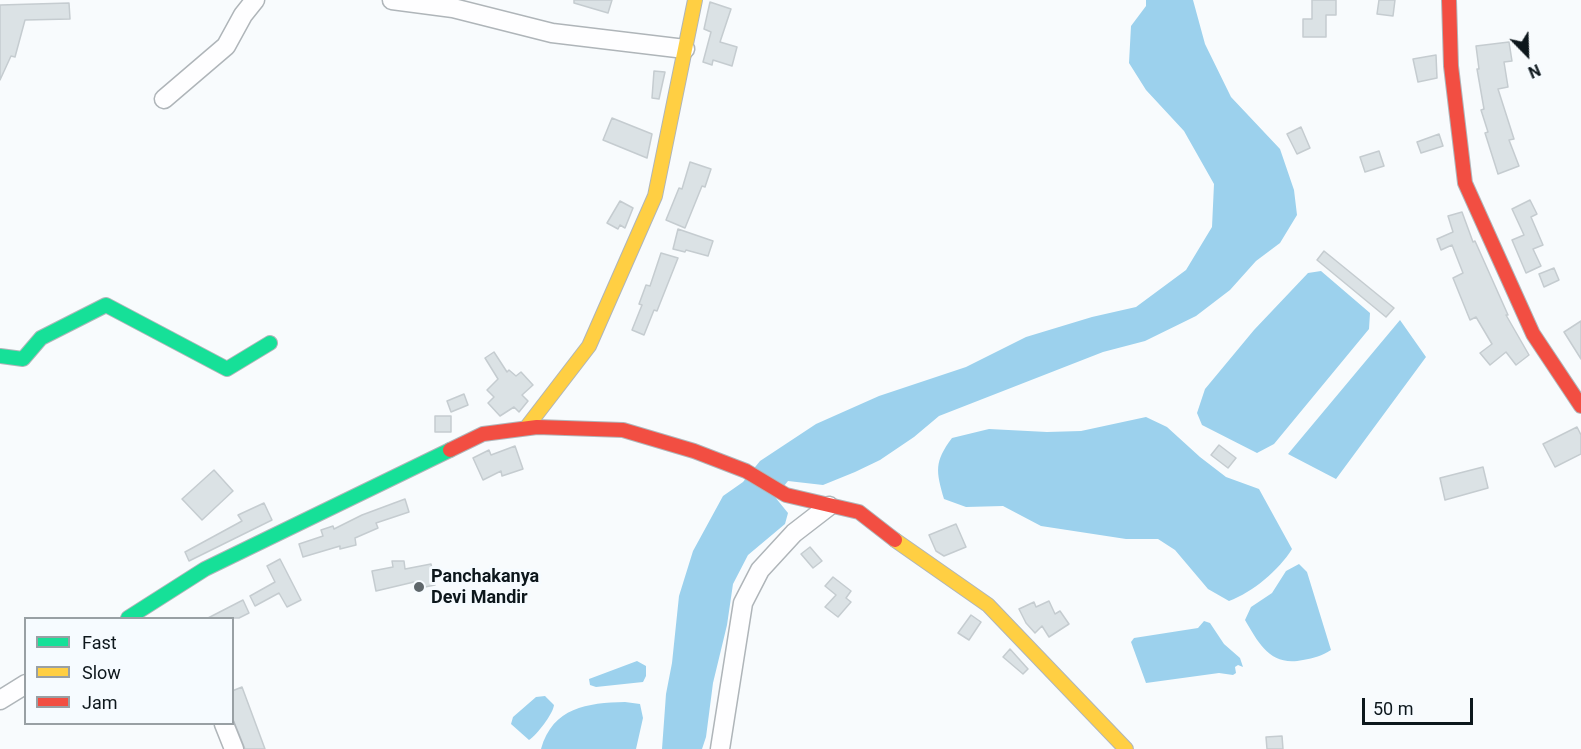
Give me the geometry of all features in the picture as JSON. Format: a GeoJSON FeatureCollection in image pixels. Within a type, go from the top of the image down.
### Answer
{"type":"FeatureCollection","features":[{"type":"Feature","properties":{"kind":"street"},"geometry":{"type":"LineString","coordinates":[[164,99],[226,46],[243,15],[255,0]]}},
{"type":"Feature","properties":{"kind":"street"},"geometry":{"type":"LineString","coordinates":[[392,0],[453,8],[552,33],[685,49]]}},
{"type":"Feature","properties":{"kind":"street"},"geometry":{"type":"LineString","coordinates":[[526,428],[589,346],[655,196],[695,0]]}},
{"type":"Feature","properties":{"kind":"street"},"geometry":{"type":"LineString","coordinates":[[1449,0],[1451,66],[1465,183],[1533,334],[1581,406]]}},
{"type":"Feature","properties":{"kind":"street"},"geometry":{"type":"LineString","coordinates":[[0,357],[23,359],[41,338],[106,305],[227,369],[270,343]]}},
{"type":"Feature","properties":{"kind":"street"},"geometry":{"type":"LineString","coordinates":[[130,617],[205,569],[483,434],[537,427],[623,430],[694,451],[746,471],[786,495],[859,512],[907,549],[988,605],[1126,749]]}},
{"type":"Feature","properties":{"kind":"street"},"geometry":{"type":"LineString","coordinates":[[720,749],[743,603],[760,570],[794,533],[829,506]]}},
{"type":"Feature","properties":{"kind":"street"},"geometry":{"type":"LineString","coordinates":[[0,700],[24,685]]}},
{"type":"Feature","properties":{"kind":"street"},"geometry":{"type":"LineString","coordinates":[[225,725],[234,749]]}},
{"type":"Feature","properties":{"kind":"water"},"geometry":{"type":"Polygon","coordinates":[[[1146,0],[1193,0],[1205,44],[1231,97],[1280,149],[1294,190],[1297,215],[1280,243],[1256,261],[1230,290],[1196,316],[1145,341],[1103,352],[939,416],[914,437],[880,460],[823,485],[788,481],[775,497],[788,513],[785,524],[748,555],[733,584],[702,749],[662,749],[666,694],[672,663],[679,596],[693,551],[723,496],[743,482],[760,461],[816,424],[879,396],[966,367],[1026,337],[1092,317],[1136,307],[1186,270],[1212,227],[1214,184],[1184,131],[1146,90],[1129,63],[1131,26],[1146,6],[1146,0]]]}},
{"type":"Feature","properties":{"kind":"water"},"geometry":{"type":"Polygon","coordinates":[[[1321,271],[1370,313],[1369,329],[1274,444],[1257,453],[1202,425],[1197,413],[1205,389],[1254,330],[1308,273],[1321,271]]]}},
{"type":"Feature","properties":{"kind":"water"},"geometry":{"type":"Polygon","coordinates":[[[1400,320],[1426,357],[1336,479],[1288,454],[1400,320]]]}},
{"type":"Feature","properties":{"kind":"water"},"geometry":{"type":"Polygon","coordinates":[[[1146,417],[1167,427],[1226,477],[1259,489],[1292,549],[1265,580],[1238,597],[1229,601],[1208,589],[1175,550],[1158,539],[1126,539],[1041,526],[1003,506],[966,507],[944,499],[938,467],[939,460],[952,438],[989,429],[1081,431],[1146,417]]]}},
{"type":"Feature","properties":{"kind":"water"},"geometry":{"type":"Polygon","coordinates":[[[1299,564],[1307,572],[1331,650],[1314,658],[1282,660],[1267,652],[1245,620],[1251,607],[1272,593],[1286,571],[1299,564]]]}},
{"type":"Feature","properties":{"kind":"water"},"geometry":{"type":"Polygon","coordinates":[[[1204,621],[1210,623],[1224,644],[1240,658],[1243,667],[1238,665],[1235,667],[1236,673],[1233,675],[1219,673],[1146,683],[1131,642],[1134,638],[1198,628],[1204,621]]]}},
{"type":"Feature","properties":{"kind":"water"},"geometry":{"type":"Polygon","coordinates":[[[637,661],[646,666],[646,676],[643,682],[596,687],[590,685],[589,679],[637,661]]]}},
{"type":"Feature","properties":{"kind":"water"},"geometry":{"type":"Polygon","coordinates":[[[545,696],[554,705],[553,709],[544,724],[529,740],[511,724],[513,717],[536,697],[545,696]]]}},
{"type":"Feature","properties":{"kind":"water"},"geometry":{"type":"Polygon","coordinates":[[[625,702],[640,704],[643,718],[636,749],[541,749],[546,735],[554,724],[573,710],[598,704],[625,702]]]}},
{"type":"Feature","properties":{"kind":"building"},"geometry":{"type":"Polygon","coordinates":[[[574,0],[612,0],[608,13],[574,3],[574,0]]]}},
{"type":"Feature","properties":{"kind":"building"},"geometry":{"type":"Polygon","coordinates":[[[1312,0],[1336,0],[1336,15],[1326,15],[1326,37],[1303,37],[1303,19],[1312,19],[1312,0]]]}},
{"type":"Feature","properties":{"kind":"building"},"geometry":{"type":"Polygon","coordinates":[[[1379,0],[1395,0],[1393,16],[1377,14],[1379,0]]]}},
{"type":"Feature","properties":{"kind":"building"},"geometry":{"type":"Polygon","coordinates":[[[710,2],[731,9],[720,42],[737,47],[732,66],[713,60],[712,65],[703,62],[711,32],[704,29],[710,2]]]}},
{"type":"Feature","properties":{"kind":"building"},"geometry":{"type":"Polygon","coordinates":[[[69,3],[70,19],[25,20],[15,57],[11,56],[0,80],[0,5],[69,3]]]}},
{"type":"Feature","properties":{"kind":"building"},"geometry":{"type":"Polygon","coordinates":[[[1509,42],[1512,61],[1504,62],[1508,87],[1498,89],[1514,139],[1509,140],[1519,166],[1498,174],[1485,133],[1488,132],[1481,110],[1484,109],[1477,69],[1479,69],[1476,46],[1509,42]]]}},
{"type":"Feature","properties":{"kind":"building"},"geometry":{"type":"Polygon","coordinates":[[[1436,55],[1437,78],[1418,82],[1413,59],[1436,55]]]}},
{"type":"Feature","properties":{"kind":"building"},"geometry":{"type":"Polygon","coordinates":[[[654,71],[665,72],[659,99],[652,98],[654,71]]]}},
{"type":"Feature","properties":{"kind":"building"},"geometry":{"type":"Polygon","coordinates":[[[612,118],[652,134],[647,158],[603,140],[612,118]]]}},
{"type":"Feature","properties":{"kind":"building"},"geometry":{"type":"Polygon","coordinates":[[[1301,127],[1310,148],[1297,154],[1287,134],[1301,127]]]}},
{"type":"Feature","properties":{"kind":"building"},"geometry":{"type":"Polygon","coordinates":[[[1439,134],[1443,146],[1421,153],[1417,142],[1439,134]]]}},
{"type":"Feature","properties":{"kind":"building"},"geometry":{"type":"Polygon","coordinates":[[[1379,151],[1384,166],[1365,172],[1360,157],[1379,151]]]}},
{"type":"Feature","properties":{"kind":"building"},"geometry":{"type":"Polygon","coordinates":[[[690,162],[711,169],[685,228],[666,220],[679,188],[682,189],[690,162]]]}},
{"type":"Feature","properties":{"kind":"building"},"geometry":{"type":"Polygon","coordinates":[[[1530,200],[1537,214],[1531,217],[1543,245],[1533,249],[1541,266],[1526,273],[1512,240],[1524,235],[1512,209],[1530,200]]]}},
{"type":"Feature","properties":{"kind":"building"},"geometry":{"type":"Polygon","coordinates":[[[620,201],[633,208],[625,228],[620,225],[618,229],[607,223],[620,201]]]}},
{"type":"Feature","properties":{"kind":"building"},"geometry":{"type":"Polygon","coordinates":[[[1462,212],[1473,242],[1475,241],[1508,315],[1506,315],[1529,355],[1516,365],[1506,352],[1490,365],[1480,353],[1492,344],[1476,317],[1470,320],[1453,278],[1463,273],[1452,245],[1441,250],[1437,239],[1453,232],[1448,216],[1462,212]]]}},
{"type":"Feature","properties":{"kind":"building"},"geometry":{"type":"Polygon","coordinates":[[[678,229],[713,241],[708,256],[673,249],[678,229]]]}},
{"type":"Feature","properties":{"kind":"building"},"geometry":{"type":"Polygon","coordinates":[[[1324,251],[1394,308],[1386,317],[1317,260],[1324,251]]]}},
{"type":"Feature","properties":{"kind":"building"},"geometry":{"type":"Polygon","coordinates":[[[661,253],[678,258],[657,311],[654,310],[644,335],[632,330],[642,305],[639,304],[646,285],[650,286],[661,253]]]}},
{"type":"Feature","properties":{"kind":"building"},"geometry":{"type":"Polygon","coordinates":[[[1554,268],[1559,280],[1544,287],[1539,274],[1554,268]]]}},
{"type":"Feature","properties":{"kind":"building"},"geometry":{"type":"Polygon","coordinates":[[[1581,321],[1581,359],[1564,332],[1581,321]]]}},
{"type":"Feature","properties":{"kind":"building"},"geometry":{"type":"Polygon","coordinates":[[[494,352],[507,372],[509,370],[516,376],[521,372],[533,385],[522,395],[528,401],[519,412],[514,407],[500,416],[488,403],[494,397],[487,390],[498,379],[485,358],[494,352]]]}},
{"type":"Feature","properties":{"kind":"building"},"geometry":{"type":"Polygon","coordinates":[[[464,394],[468,405],[451,412],[447,401],[464,394]]]}},
{"type":"Feature","properties":{"kind":"building"},"geometry":{"type":"Polygon","coordinates":[[[435,416],[451,416],[451,432],[435,432],[435,416]]]}},
{"type":"Feature","properties":{"kind":"building"},"geometry":{"type":"Polygon","coordinates":[[[1577,427],[1581,435],[1581,454],[1555,467],[1543,444],[1577,427]]]}},
{"type":"Feature","properties":{"kind":"building"},"geometry":{"type":"Polygon","coordinates":[[[1219,445],[1236,458],[1228,468],[1211,455],[1219,445]]]}},
{"type":"Feature","properties":{"kind":"building"},"geometry":{"type":"Polygon","coordinates":[[[515,446],[523,469],[502,476],[501,471],[483,480],[473,458],[489,450],[491,455],[515,446]]]}},
{"type":"Feature","properties":{"kind":"building"},"geometry":{"type":"Polygon","coordinates":[[[1483,467],[1488,488],[1445,500],[1440,478],[1483,467]]]}},
{"type":"Feature","properties":{"kind":"building"},"geometry":{"type":"Polygon","coordinates":[[[214,470],[233,491],[202,520],[182,499],[214,470]]]}},
{"type":"Feature","properties":{"kind":"building"},"geometry":{"type":"Polygon","coordinates":[[[405,499],[409,512],[376,523],[378,528],[355,538],[356,545],[340,549],[340,546],[303,557],[299,544],[323,536],[321,530],[333,526],[334,529],[362,515],[405,499]]]}},
{"type":"Feature","properties":{"kind":"building"},"geometry":{"type":"Polygon","coordinates":[[[264,503],[272,520],[189,561],[185,552],[242,521],[238,515],[264,503]]]}},
{"type":"Feature","properties":{"kind":"building"},"geometry":{"type":"Polygon","coordinates":[[[956,524],[966,547],[944,556],[936,551],[929,535],[956,524]]]}},
{"type":"Feature","properties":{"kind":"building"},"geometry":{"type":"Polygon","coordinates":[[[810,547],[822,561],[813,568],[801,554],[810,547]]]}},
{"type":"Feature","properties":{"kind":"building"},"geometry":{"type":"Polygon","coordinates":[[[280,559],[301,600],[287,607],[279,593],[255,606],[250,596],[275,582],[267,566],[280,559]]]}},
{"type":"Feature","properties":{"kind":"building"},"geometry":{"type":"Polygon","coordinates":[[[392,561],[404,561],[405,569],[431,564],[435,585],[415,589],[414,582],[376,591],[372,571],[393,567],[392,561]]]}},
{"type":"Feature","properties":{"kind":"building"},"geometry":{"type":"Polygon","coordinates":[[[833,577],[851,591],[846,598],[851,602],[838,617],[825,607],[836,595],[825,586],[833,577]]]}},
{"type":"Feature","properties":{"kind":"building"},"geometry":{"type":"Polygon","coordinates":[[[243,600],[249,613],[239,618],[210,617],[243,600]]]}},
{"type":"Feature","properties":{"kind":"building"},"geometry":{"type":"Polygon","coordinates":[[[1049,601],[1055,614],[1060,611],[1069,624],[1049,637],[1042,626],[1035,633],[1026,623],[1019,609],[1034,602],[1036,607],[1049,601]]]}},
{"type":"Feature","properties":{"kind":"building"},"geometry":{"type":"Polygon","coordinates":[[[971,615],[981,622],[969,640],[958,633],[971,615]]]}},
{"type":"Feature","properties":{"kind":"building"},"geometry":{"type":"Polygon","coordinates":[[[1010,649],[1028,669],[1023,674],[1003,657],[1010,649]]]}},
{"type":"Feature","properties":{"kind":"building"},"geometry":{"type":"Polygon","coordinates":[[[242,687],[265,749],[245,749],[234,722],[234,690],[242,687]]]}},
{"type":"Feature","properties":{"kind":"building"},"geometry":{"type":"Polygon","coordinates":[[[1282,736],[1283,749],[1267,749],[1266,737],[1282,736]]]}},
{"type":"Feature","properties":{"kind":"traffic: fast"},"geometry":{"type":"LineString","coordinates":[[0,356],[23,359],[41,338],[106,305],[227,369],[270,343]]}},
{"type":"Feature","properties":{"kind":"traffic: fast"},"geometry":{"type":"LineString","coordinates":[[130,617],[205,569],[450,450]]}},
{"type":"Feature","properties":{"kind":"traffic: slow"},"geometry":{"type":"LineString","coordinates":[[526,428],[589,346],[655,196],[695,0]]}},
{"type":"Feature","properties":{"kind":"traffic: slow"},"geometry":{"type":"LineString","coordinates":[[895,540],[988,605],[1126,749]]}},
{"type":"Feature","properties":{"kind":"traffic: jam"},"geometry":{"type":"LineString","coordinates":[[1449,0],[1451,66],[1465,183],[1533,334],[1581,406]]}},
{"type":"Feature","properties":{"kind":"traffic: jam"},"geometry":{"type":"LineString","coordinates":[[450,450],[483,434],[537,427],[623,430],[694,451],[746,471],[786,495],[859,512],[895,540]]}},
{"type":"Feature","properties":{"kind":"place","name":"Panchakanya Devi Mandir"},"geometry":{"type":"Point","coordinates":[419,587]}}]}
